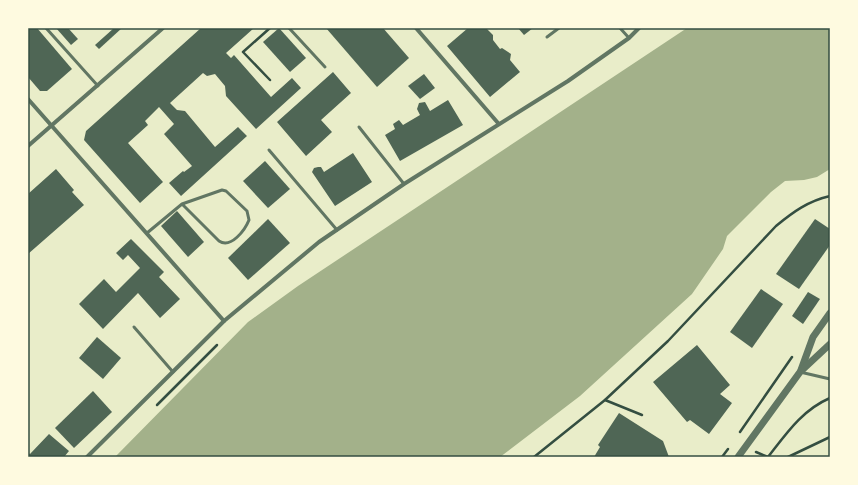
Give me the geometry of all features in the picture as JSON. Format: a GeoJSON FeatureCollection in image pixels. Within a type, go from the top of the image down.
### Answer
{"type":"FeatureCollection","features":[{"type":"Feature","properties":{"kind":"street"},"geometry":{"type":"LineString","coordinates":[[28,146],[163,28]]}},
{"type":"Feature","properties":{"kind":"street"},"geometry":{"type":"LineString","coordinates":[[416,28],[498,123]]}},
{"type":"Feature","properties":{"kind":"street"},"geometry":{"type":"LineString","coordinates":[[87,457],[224,321],[337,230],[404,184],[498,123],[568,81],[630,38],[639,28]]}},
{"type":"Feature","properties":{"kind":"street"},"geometry":{"type":"LineString","coordinates":[[28,99],[224,321]]}},
{"type":"Feature","properties":{"kind":"street"},"geometry":{"type":"LineString","coordinates":[[800,372],[813,337],[830,313]]}},
{"type":"Feature","properties":{"kind":"street"},"geometry":{"type":"LineString","coordinates":[[738,457],[800,372],[830,344]]}},
{"type":"Feature","properties":{"kind":"lane"},"geometry":{"type":"LineString","coordinates":[[46,28],[98,86]]}},
{"type":"Feature","properties":{"kind":"lane"},"geometry":{"type":"LineString","coordinates":[[289,28],[325,67]]}},
{"type":"Feature","properties":{"kind":"lane"},"geometry":{"type":"LineString","coordinates":[[547,37],[559,28]]}},
{"type":"Feature","properties":{"kind":"lane"},"geometry":{"type":"LineString","coordinates":[[620,28],[630,38]]}},
{"type":"Feature","properties":{"kind":"lane"},"geometry":{"type":"LineString","coordinates":[[358,127],[404,184]]}},
{"type":"Feature","properties":{"kind":"lane"},"geometry":{"type":"LineString","coordinates":[[269,150],[337,230]]}},
{"type":"Feature","properties":{"kind":"lane"},"geometry":{"type":"LineString","coordinates":[[147,233],[182,204],[224,190],[247,211],[249,220],[232,242],[224,244],[219,241],[182,204]]}},
{"type":"Feature","properties":{"kind":"lane"},"geometry":{"type":"LineString","coordinates":[[134,327],[173,372]]}},
{"type":"Feature","properties":{"kind":"lane"},"geometry":{"type":"LineString","coordinates":[[800,372],[830,379]]}},
{"type":"Feature","properties":{"kind":"path"},"geometry":{"type":"LineString","coordinates":[[270,28],[243,52],[270,80]]}},
{"type":"Feature","properties":{"kind":"path"},"geometry":{"type":"LineString","coordinates":[[534,457],[605,400],[683,327],[739,264],[776,226],[807,203],[830,196]]}},
{"type":"Feature","properties":{"kind":"path"},"geometry":{"type":"LineString","coordinates":[[736,438],[795,353]]}},
{"type":"Feature","properties":{"kind":"path"},"geometry":{"type":"LineString","coordinates":[[768,457],[798,420],[810,408],[830,398]]}},
{"type":"Feature","properties":{"kind":"path"},"geometry":{"type":"LineString","coordinates":[[605,400],[642,415]]}},
{"type":"Feature","properties":{"kind":"path"},"geometry":{"type":"LineString","coordinates":[[788,457],[830,437]]}},
{"type":"Feature","properties":{"kind":"path"},"geometry":{"type":"LineString","coordinates":[[722,457],[731,444]]}},
{"type":"Feature","properties":{"kind":"shaded area"},"geometry":{"type":"Polygon","coordinates":[[[687,28],[830,28],[830,169],[817,177],[804,180],[785,181],[771,192],[727,236],[723,249],[692,294],[580,396],[500,457],[115,457],[248,322],[298,286],[687,28]]]}},
{"type":"Feature","properties":{"kind":"building"},"geometry":{"type":"Polygon","coordinates":[[[28,28],[37,28],[72,69],[47,91],[40,91],[28,77],[28,28]]]}},
{"type":"Feature","properties":{"kind":"building"},"geometry":{"type":"Polygon","coordinates":[[[56,28],[68,28],[78,39],[71,45],[56,28]]]}},
{"type":"Feature","properties":{"kind":"building"},"geometry":{"type":"Polygon","coordinates":[[[114,28],[122,28],[99,49],[95,45],[114,28]]]}},
{"type":"Feature","properties":{"kind":"building"},"geometry":{"type":"Polygon","coordinates":[[[201,28],[254,28],[226,53],[231,58],[234,55],[271,97],[292,78],[301,88],[256,129],[226,96],[225,86],[215,74],[207,76],[203,73],[170,103],[177,110],[185,111],[215,147],[238,127],[247,136],[181,196],[169,183],[183,171],[184,172],[192,166],[164,134],[174,124],[159,107],[145,121],[148,125],[128,143],[163,182],[140,203],[84,140],[86,131],[201,28]]]}},
{"type":"Feature","properties":{"kind":"building"},"geometry":{"type":"Polygon","coordinates":[[[279,28],[306,58],[290,72],[263,42],[279,28]]]}},
{"type":"Feature","properties":{"kind":"building"},"geometry":{"type":"Polygon","coordinates":[[[326,28],[383,28],[409,58],[377,87],[326,28]]]}},
{"type":"Feature","properties":{"kind":"building"},"geometry":{"type":"Polygon","coordinates":[[[468,28],[487,29],[493,35],[493,40],[500,49],[502,48],[511,54],[510,60],[520,72],[490,97],[447,46],[468,28]]]}},
{"type":"Feature","properties":{"kind":"building"},"geometry":{"type":"Polygon","coordinates":[[[518,28],[533,28],[524,35],[518,28]]]}},
{"type":"Feature","properties":{"kind":"building"},"geometry":{"type":"Polygon","coordinates":[[[333,72],[351,93],[321,120],[332,132],[306,156],[277,122],[333,72]]]}},
{"type":"Feature","properties":{"kind":"building"},"geometry":{"type":"Polygon","coordinates":[[[424,74],[435,88],[420,99],[408,86],[424,74]]]}},
{"type":"Feature","properties":{"kind":"building"},"geometry":{"type":"Polygon","coordinates":[[[448,100],[463,125],[400,161],[385,135],[395,129],[393,124],[399,120],[403,125],[420,115],[417,109],[419,103],[425,102],[430,111],[448,100]]]}},
{"type":"Feature","properties":{"kind":"building"},"geometry":{"type":"Polygon","coordinates":[[[353,153],[372,182],[335,206],[312,172],[314,168],[321,167],[324,172],[353,153]]]}},
{"type":"Feature","properties":{"kind":"building"},"geometry":{"type":"Polygon","coordinates":[[[265,161],[290,189],[268,208],[243,181],[265,161]]]}},
{"type":"Feature","properties":{"kind":"building"},"geometry":{"type":"Polygon","coordinates":[[[56,169],[74,190],[72,192],[84,205],[28,254],[28,194],[56,169]]]}},
{"type":"Feature","properties":{"kind":"building"},"geometry":{"type":"Polygon","coordinates":[[[177,211],[204,242],[188,257],[161,226],[177,211]]]}},
{"type":"Feature","properties":{"kind":"building"},"geometry":{"type":"Polygon","coordinates":[[[268,219],[290,243],[248,280],[228,258],[268,219]]]}},
{"type":"Feature","properties":{"kind":"building"},"geometry":{"type":"Polygon","coordinates":[[[815,219],[830,229],[830,245],[799,289],[776,274],[815,219]]]}},
{"type":"Feature","properties":{"kind":"building"},"geometry":{"type":"Polygon","coordinates":[[[131,239],[164,272],[159,277],[180,299],[160,318],[138,293],[103,329],[79,304],[104,279],[116,292],[140,268],[128,255],[123,260],[116,253],[131,239]]]}},
{"type":"Feature","properties":{"kind":"building"},"geometry":{"type":"Polygon","coordinates":[[[761,289],[783,304],[752,348],[730,332],[761,289]]]}},
{"type":"Feature","properties":{"kind":"building"},"geometry":{"type":"Polygon","coordinates":[[[808,292],[820,299],[803,324],[792,316],[808,292]]]}},
{"type":"Feature","properties":{"kind":"building"},"geometry":{"type":"Polygon","coordinates":[[[97,337],[121,358],[103,379],[79,358],[97,337]]]}},
{"type":"Feature","properties":{"kind":"building"},"geometry":{"type":"Polygon","coordinates":[[[697,345],[730,385],[720,394],[732,403],[709,434],[690,420],[687,422],[653,382],[697,345]]]}},
{"type":"Feature","properties":{"kind":"building"},"geometry":{"type":"Polygon","coordinates":[[[93,391],[112,412],[74,448],[55,428],[93,391]]]}},
{"type":"Feature","properties":{"kind":"building"},"geometry":{"type":"Polygon","coordinates":[[[619,413],[663,441],[669,457],[594,457],[600,447],[598,445],[619,413]]]}},
{"type":"Feature","properties":{"kind":"building"},"geometry":{"type":"Polygon","coordinates":[[[49,434],[69,451],[64,457],[28,457],[28,453],[30,454],[49,434]]]}}]}
